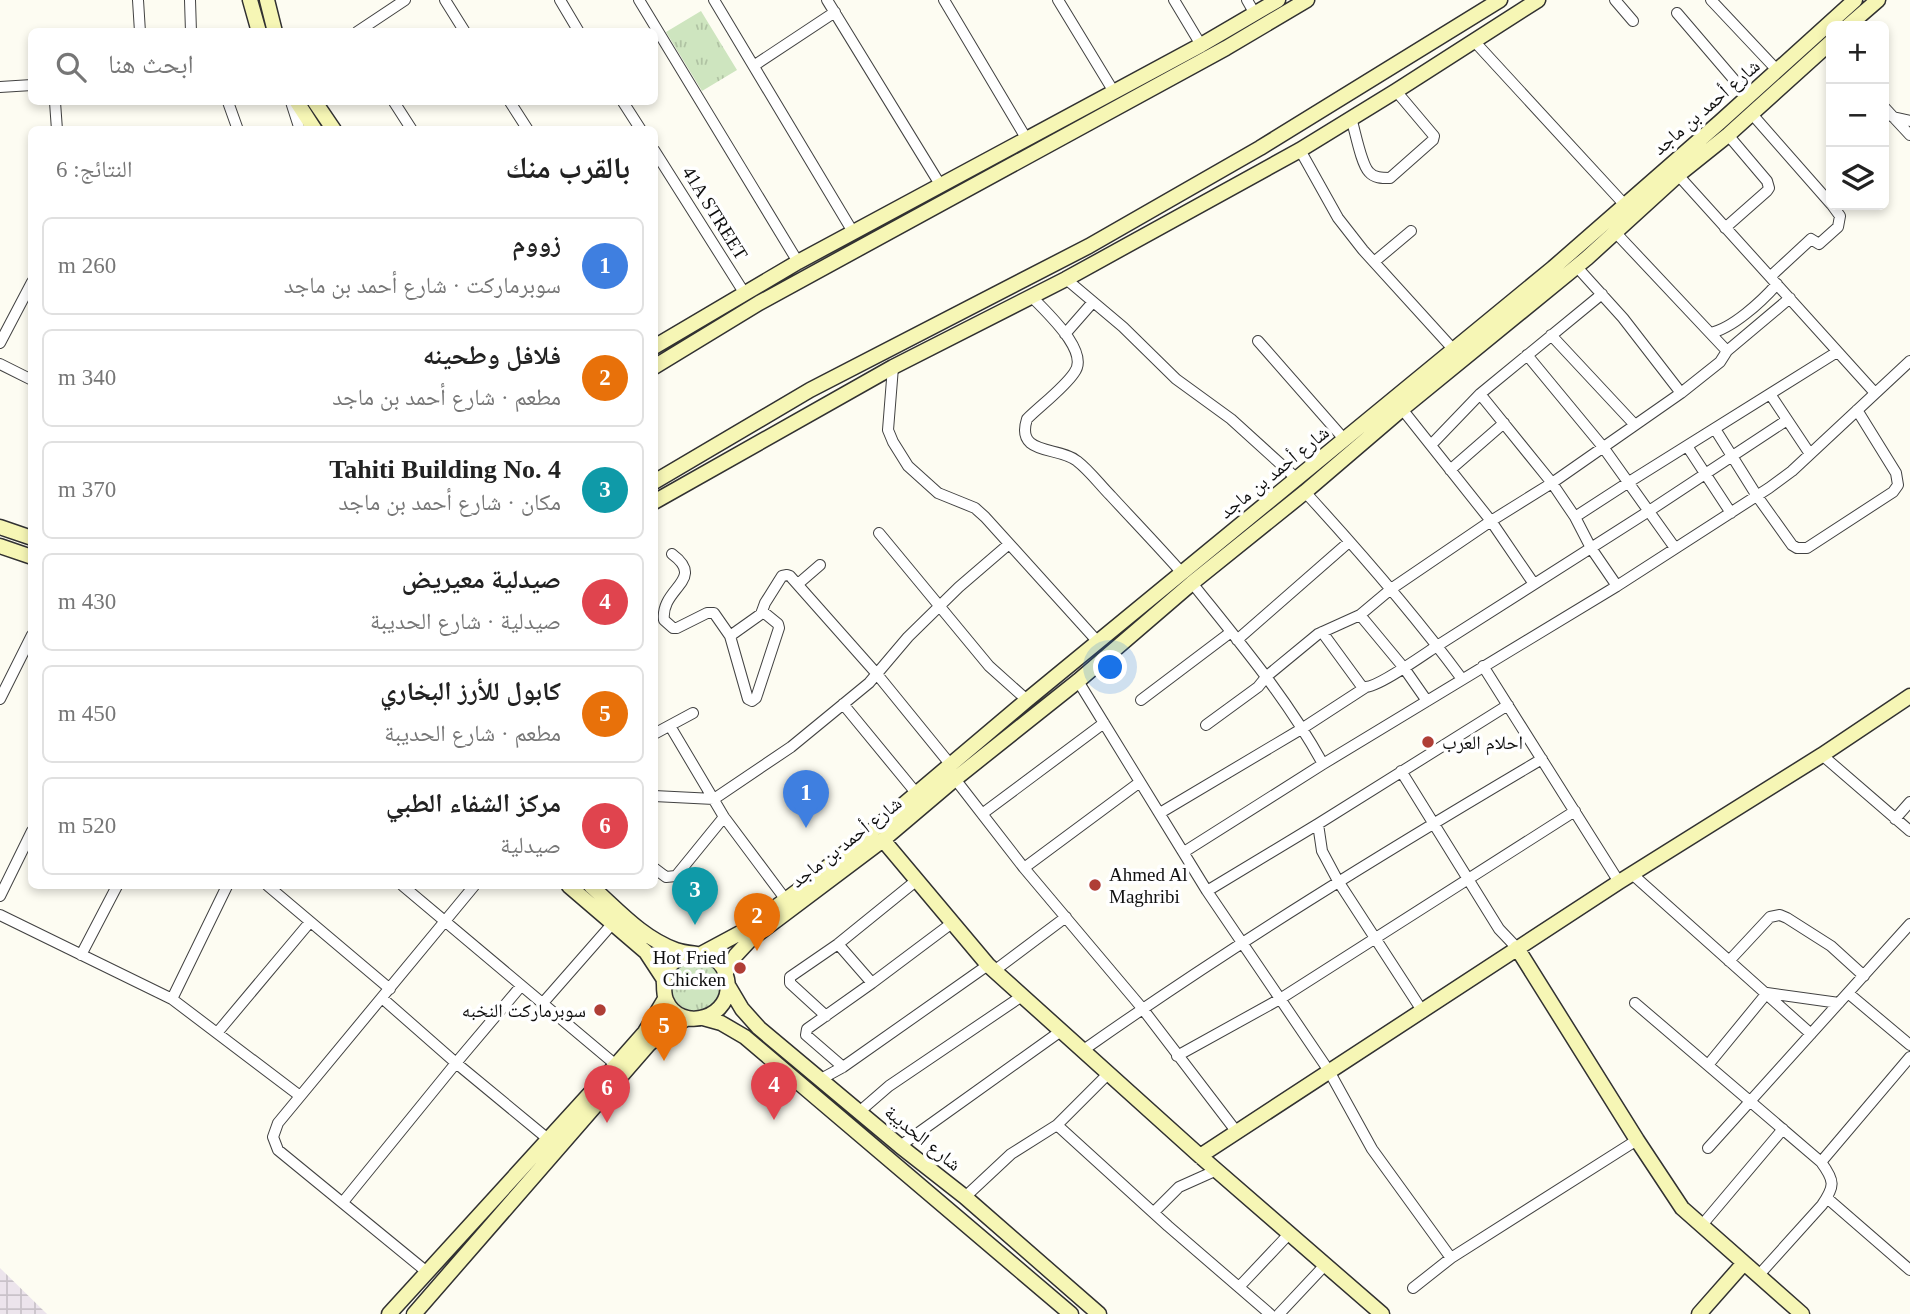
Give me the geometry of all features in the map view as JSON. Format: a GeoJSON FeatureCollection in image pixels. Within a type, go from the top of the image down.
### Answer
{"type":"FeatureCollection","features":[{"type":"Feature","properties":{"kind":"street"},"geometry":{"type":"LineString","coordinates":[[138,0],[140,28]]}},
{"type":"Feature","properties":{"kind":"street"},"geometry":{"type":"LineString","coordinates":[[190,0],[191,28]]}},
{"type":"Feature","properties":{"kind":"street"},"geometry":{"type":"LineString","coordinates":[[250,0],[258,28]]}},
{"type":"Feature","properties":{"kind":"street"},"geometry":{"type":"LineString","coordinates":[[267,0],[274,28]]}},
{"type":"Feature","properties":{"kind":"street"},"geometry":{"type":"LineString","coordinates":[[363,28],[405,0]]}},
{"type":"Feature","properties":{"kind":"street"},"geometry":{"type":"LineString","coordinates":[[445,0],[462,28]]}},
{"type":"Feature","properties":{"kind":"street"},"geometry":{"type":"LineString","coordinates":[[560,0],[577,28]]}},
{"type":"Feature","properties":{"kind":"street"},"geometry":{"type":"LineString","coordinates":[[639,0],[656,28]]}},
{"type":"Feature","properties":{"kind":"street"},"geometry":{"type":"LineString","coordinates":[[714,0],[853,232]]}},
{"type":"Feature","properties":{"kind":"street"},"geometry":{"type":"LineString","coordinates":[[827,0],[941,186]]}},
{"type":"Feature","properties":{"kind":"street"},"geometry":{"type":"LineString","coordinates":[[944,0],[1026,138]]}},
{"type":"Feature","properties":{"kind":"street"},"geometry":{"type":"LineString","coordinates":[[1058,0],[1114,92]]}},
{"type":"Feature","properties":{"kind":"street"},"geometry":{"type":"LineString","coordinates":[[1174,0],[1201,45]]}},
{"type":"Feature","properties":{"kind":"street"},"geometry":{"type":"LineString","coordinates":[[1247,0],[1255,14]]}},
{"type":"Feature","properties":{"kind":"street"},"geometry":{"type":"LineString","coordinates":[[658,342],[798,262],[1201,45],[1278,0]]}},
{"type":"Feature","properties":{"kind":"street"},"geometry":{"type":"LineString","coordinates":[[658,364],[759,303],[1226,48],[1307,0]]}},
{"type":"Feature","properties":{"kind":"street"},"geometry":{"type":"LineString","coordinates":[[658,480],[810,390],[1088,246],[1237,161],[1500,0]]}},
{"type":"Feature","properties":{"kind":"street"},"geometry":{"type":"LineString","coordinates":[[658,500],[893,367],[1066,279],[1300,150],[1538,0]]}},
{"type":"Feature","properties":{"kind":"street"},"geometry":{"type":"LineString","coordinates":[[1615,0],[1633,21]]}},
{"type":"Feature","properties":{"kind":"street"},"geometry":{"type":"LineString","coordinates":[[1711,0],[1777,70]]}},
{"type":"Feature","properties":{"kind":"street","name":"شارع أحمد بن ماجد"},"geometry":{"type":"LineString","coordinates":[[695,954],[733,939],[865,838],[917,794],[953,772],[1079,681],[1296,478],[1553,268],[1855,0]]}},
{"type":"Feature","properties":{"kind":"street"},"geometry":{"type":"LineString","coordinates":[[1854,21],[1878,0]]}},
{"type":"Feature","properties":{"kind":"street"},"geometry":{"type":"LineString","coordinates":[[755,65],[835,12]]}},
{"type":"Feature","properties":{"kind":"street"},"geometry":{"type":"LineString","coordinates":[[1677,13],[1748,96]]}},
{"type":"Feature","properties":{"kind":"street"},"geometry":{"type":"LineString","coordinates":[[658,31],[798,262]]}},
{"type":"Feature","properties":{"kind":"street"},"geometry":{"type":"LineString","coordinates":[[1474,41],[1624,204]]}},
{"type":"Feature","properties":{"kind":"street","name":"شارع أحمد بن ماجد"},"geometry":{"type":"LineString","coordinates":[[726,972],[736,955],[750,940],[883,840],[1027,700],[1098,642],[1305,492],[1576,267],[1678,175],[1826,49]]}},
{"type":"Feature","properties":{"kind":"street"},"geometry":{"type":"LineString","coordinates":[[0,87],[28,85]]}},
{"type":"Feature","properties":{"kind":"street"},"geometry":{"type":"LineString","coordinates":[[1351,118],[1365,166],[1370,174],[1390,178],[1433,140],[1434,136],[1396,91]]}},
{"type":"Feature","properties":{"kind":"street"},"geometry":{"type":"LineString","coordinates":[[55,105],[57,126]]}},
{"type":"Feature","properties":{"kind":"street"},"geometry":{"type":"LineString","coordinates":[[229,105],[237,126]]}},
{"type":"Feature","properties":{"kind":"street"},"geometry":{"type":"LineString","coordinates":[[292,105],[299,126]]}},
{"type":"Feature","properties":{"kind":"street"},"geometry":{"type":"LineString","coordinates":[[298,105],[311,126]]}},
{"type":"Feature","properties":{"kind":"street"},"geometry":{"type":"LineString","coordinates":[[317,105],[331,126]]}},
{"type":"Feature","properties":{"kind":"street"},"geometry":{"type":"LineString","coordinates":[[396,105],[409,126]]}},
{"type":"Feature","properties":{"kind":"street"},"geometry":{"type":"LineString","coordinates":[[512,105],[525,126]]}},
{"type":"Feature","properties":{"kind":"street"},"geometry":{"type":"LineString","coordinates":[[624,105],[635,126]]}},
{"type":"Feature","properties":{"kind":"street"},"geometry":{"type":"LineString","coordinates":[[1751,113],[1826,197]]}},
{"type":"Feature","properties":{"kind":"street"},"geometry":{"type":"LineString","coordinates":[[1889,113],[1910,135]]}},
{"type":"Feature","properties":{"kind":"street"},"geometry":{"type":"LineString","coordinates":[[1893,117],[1910,121]]}},
{"type":"Feature","properties":{"kind":"street"},"geometry":{"type":"LineString","coordinates":[[1725,228],[1769,188],[1767,181],[1728,135]]}},
{"type":"Feature","properties":{"kind":"street"},"geometry":{"type":"LineString","coordinates":[[1300,150],[1338,218],[1453,349]]}},
{"type":"Feature","properties":{"kind":"street","name":"41A STREET"},"geometry":{"type":"LineString","coordinates":[[658,156],[745,293]]}},
{"type":"Feature","properties":{"kind":"street"},"geometry":{"type":"LineString","coordinates":[[1678,175],[1875,393]]}},
{"type":"Feature","properties":{"kind":"street"},"geometry":{"type":"LineString","coordinates":[[1710,333],[1725,328],[1767,295],[1774,280],[1811,239],[1819,244],[1839,226],[1840,216],[1836,210]]}},
{"type":"Feature","properties":{"kind":"street"},"geometry":{"type":"LineString","coordinates":[[1374,262],[1411,231]]}},
{"type":"Feature","properties":{"kind":"street"},"geometry":{"type":"LineString","coordinates":[[1615,232],[1727,351]]}},
{"type":"Feature","properties":{"kind":"street"},"geometry":{"type":"LineString","coordinates":[[1576,267],[1631,328],[1681,393]]}},
{"type":"Feature","properties":{"kind":"street"},"geometry":{"type":"LineString","coordinates":[[1066,279],[1123,327],[1176,379],[1231,419],[1296,478]]}},
{"type":"Feature","properties":{"kind":"street"},"geometry":{"type":"LineString","coordinates":[[0,343],[28,290]]}},
{"type":"Feature","properties":{"kind":"street"},"geometry":{"type":"LineString","coordinates":[[1431,445],[1480,394],[1602,294]]}},
{"type":"Feature","properties":{"kind":"street"},"geometry":{"type":"LineString","coordinates":[[1032,297],[1065,334],[1077,353],[1077,369],[1027,419],[1024,426],[1026,439],[1036,447],[1077,460],[1187,578],[1267,676],[1303,728],[1323,764]]}},
{"type":"Feature","properties":{"kind":"street"},"geometry":{"type":"LineString","coordinates":[[1206,725],[1258,687],[1267,676],[1322,632],[1360,615],[1391,589],[1552,483],[1681,393],[1720,362],[1727,351],[1790,298]]}},
{"type":"Feature","properties":{"kind":"street"},"geometry":{"type":"LineString","coordinates":[[1065,334],[1093,302]]}},
{"type":"Feature","properties":{"kind":"street"},"geometry":{"type":"LineString","coordinates":[[1551,335],[1635,425]]}},
{"type":"Feature","properties":{"kind":"street"},"geometry":{"type":"LineString","coordinates":[[1258,341],[1344,439]]}},
{"type":"Feature","properties":{"kind":"street"},"geometry":{"type":"LineString","coordinates":[[1575,517],[1837,352]]}},
{"type":"Feature","properties":{"kind":"street"},"geometry":{"type":"LineString","coordinates":[[1527,355],[1603,447],[1675,548]]}},
{"type":"Feature","properties":{"kind":"street"},"geometry":{"type":"LineString","coordinates":[[1184,852],[1757,496],[1792,471],[1910,361]]}},
{"type":"Feature","properties":{"kind":"street"},"geometry":{"type":"LineString","coordinates":[[0,364],[28,378]]}},
{"type":"Feature","properties":{"kind":"street"},"geometry":{"type":"LineString","coordinates":[[893,367],[888,430],[892,442],[908,466],[938,494],[975,508],[1098,642]]}},
{"type":"Feature","properties":{"kind":"street"},"geometry":{"type":"LineString","coordinates":[[1480,394],[1552,483],[1616,586]]}},
{"type":"Feature","properties":{"kind":"street"},"geometry":{"type":"LineString","coordinates":[[1770,394],[1810,454]]}},
{"type":"Feature","properties":{"kind":"street"},"geometry":{"type":"LineString","coordinates":[[1402,410],[1491,521],[1534,584]]}},
{"type":"Feature","properties":{"kind":"street"},"geometry":{"type":"LineString","coordinates":[[1714,429],[1792,545],[1803,549],[1893,492],[1898,485],[1896,473],[1857,410]]}},
{"type":"Feature","properties":{"kind":"street"},"geometry":{"type":"LineString","coordinates":[[1160,813],[1303,728],[1366,687],[1404,668],[1787,420]]}},
{"type":"Feature","properties":{"kind":"street"},"geometry":{"type":"LineString","coordinates":[[1450,470],[1504,423]]}},
{"type":"Feature","properties":{"kind":"street"},"geometry":{"type":"LineString","coordinates":[[1687,446],[1731,513]]}},
{"type":"Feature","properties":{"kind":"street"},"geometry":{"type":"LineString","coordinates":[[1305,492],[1391,589],[1462,679]]}},
{"type":"Feature","properties":{"kind":"street"},"geometry":{"type":"LineString","coordinates":[[0,527],[28,537]]}},
{"type":"Feature","properties":{"kind":"street"},"geometry":{"type":"LineString","coordinates":[[879,533],[989,666],[1027,700]]}},
{"type":"Feature","properties":{"kind":"street"},"geometry":{"type":"LineString","coordinates":[[1141,700],[1234,636],[1349,542]]}},
{"type":"Feature","properties":{"kind":"street"},"geometry":{"type":"LineString","coordinates":[[658,796],[714,799],[791,747],[869,683],[908,637],[940,605],[973,573],[1009,544]]}},
{"type":"Feature","properties":{"kind":"street"},"geometry":{"type":"LineString","coordinates":[[0,546],[28,556]]}},
{"type":"Feature","properties":{"kind":"street"},"geometry":{"type":"LineString","coordinates":[[672,554],[683,562],[686,571],[665,607],[664,620],[677,628],[712,612],[730,636],[748,699],[752,701],[756,698],[779,630],[778,624],[762,611]]}},
{"type":"Feature","properties":{"kind":"street"},"geometry":{"type":"LineString","coordinates":[[797,584],[820,565]]}},
{"type":"Feature","properties":{"kind":"street"},"geometry":{"type":"LineString","coordinates":[[730,636],[758,617],[782,576],[790,576],[876,673],[1024,868],[1142,1009],[1236,1131]]}},
{"type":"Feature","properties":{"kind":"street"},"geometry":{"type":"LineString","coordinates":[[1360,615],[1404,668],[1427,701]]}},
{"type":"Feature","properties":{"kind":"street"},"geometry":{"type":"LineString","coordinates":[[1322,632],[1360,684],[1366,687]]}},
{"type":"Feature","properties":{"kind":"street"},"geometry":{"type":"LineString","coordinates":[[0,699],[28,643]]}},
{"type":"Feature","properties":{"kind":"street"},"geometry":{"type":"LineString","coordinates":[[1483,666],[1619,882]]}},
{"type":"Feature","properties":{"kind":"street"},"geometry":{"type":"LineString","coordinates":[[1079,681],[1207,891],[1329,1071],[1372,1149],[1451,1258]]}},
{"type":"Feature","properties":{"kind":"street"},"geometry":{"type":"LineString","coordinates":[[1200,1156],[1517,948],[1822,755],[1910,696]]}},
{"type":"Feature","properties":{"kind":"street"},"geometry":{"type":"LineString","coordinates":[[843,704],[917,794]]}},
{"type":"Feature","properties":{"kind":"street"},"geometry":{"type":"LineString","coordinates":[[1207,891],[1508,705]]}},
{"type":"Feature","properties":{"kind":"street"},"geometry":{"type":"LineString","coordinates":[[658,732],[693,713]]}},
{"type":"Feature","properties":{"kind":"street"},"geometry":{"type":"LineString","coordinates":[[982,814],[1104,723]]}},
{"type":"Feature","properties":{"kind":"street"},"geometry":{"type":"LineString","coordinates":[[670,726],[724,817],[786,900]]}},
{"type":"Feature","properties":{"kind":"street"},"geometry":{"type":"LineString","coordinates":[[1822,755],[1910,831]]}},
{"type":"Feature","properties":{"kind":"street"},"geometry":{"type":"LineString","coordinates":[[1082,1051],[1242,942],[1542,758]]}},
{"type":"Feature","properties":{"kind":"street"},"geometry":{"type":"LineString","coordinates":[[1401,771],[1499,929],[1517,948],[1682,1208],[1802,1314]]}},
{"type":"Feature","properties":{"kind":"street"},"geometry":{"type":"LineString","coordinates":[[1024,868],[1140,782]]}},
{"type":"Feature","properties":{"kind":"street"},"geometry":{"type":"LineString","coordinates":[[1895,819],[1910,802]]}},
{"type":"Feature","properties":{"kind":"street"},"geometry":{"type":"LineString","coordinates":[[1177,1056],[1280,999],[1575,811]]}},
{"type":"Feature","properties":{"kind":"street"},"geometry":{"type":"LineString","coordinates":[[658,870],[666,877],[676,876],[724,817]]}},
{"type":"Feature","properties":{"kind":"street"},"geometry":{"type":"LineString","coordinates":[[1318,824],[1322,851],[1338,881],[1423,1012]]}},
{"type":"Feature","properties":{"kind":"street"},"geometry":{"type":"LineString","coordinates":[[0,896],[28,839]]}},
{"type":"Feature","properties":{"kind":"street"},"geometry":{"type":"LineString","coordinates":[[883,840],[991,968],[1200,1156],[1382,1314]]}},
{"type":"Feature","properties":{"kind":"street"},"geometry":{"type":"LineString","coordinates":[[1632,874],[1811,1034]]}},
{"type":"Feature","properties":{"kind":"street"},"geometry":{"type":"LineString","coordinates":[[826,1016],[789,980],[793,974],[838,944],[916,880]]}},
{"type":"Feature","properties":{"kind":"street"},"geometry":{"type":"LineString","coordinates":[[81,956],[115,889]]}},
{"type":"Feature","properties":{"kind":"street"},"geometry":{"type":"LineString","coordinates":[[172,999],[226,889]]}},
{"type":"Feature","properties":{"kind":"street"},"geometry":{"type":"LineString","coordinates":[[272,889],[390,989]]}},
{"type":"Feature","properties":{"kind":"street"},"geometry":{"type":"LineString","coordinates":[[407,889],[616,1065]]}},
{"type":"Feature","properties":{"kind":"street"},"geometry":{"type":"LineString","coordinates":[[427,1272],[278,1150],[272,1138],[278,1123],[472,889]]}},
{"type":"Feature","properties":{"kind":"street"},"geometry":{"type":"LineString","coordinates":[[572,889],[646,952],[663,978],[665,999],[678,1014],[695,1018]]}},
{"type":"Feature","properties":{"kind":"street"},"geometry":{"type":"LineString","coordinates":[[414,1314],[649,1044],[665,1030],[718,1010],[723,1004],[729,988],[726,972],[720,964],[711,957],[666,946],[645,934],[595,889]]}},
{"type":"Feature","properties":{"kind":"street"},"geometry":{"type":"LineString","coordinates":[[0,915],[172,999],[300,1096]]}},
{"type":"Feature","properties":{"kind":"street"},"geometry":{"type":"LineString","coordinates":[[1729,961],[1770,917],[1780,915],[1830,946],[1864,976]]}},
{"type":"Feature","properties":{"kind":"street"},"geometry":{"type":"LineString","coordinates":[[821,1079],[843,1067],[1066,917]]}},
{"type":"Feature","properties":{"kind":"street"},"geometry":{"type":"LineString","coordinates":[[217,1033],[310,922]]}},
{"type":"Feature","properties":{"kind":"street"},"geometry":{"type":"LineString","coordinates":[[542,1004],[612,923]]}},
{"type":"Feature","properties":{"kind":"street"},"geometry":{"type":"LineString","coordinates":[[843,1067],[806,1035],[807,1029],[952,923]]}},
{"type":"Feature","properties":{"kind":"street"},"geometry":{"type":"LineString","coordinates":[[1708,1149],[1910,924]]}},
{"type":"Feature","properties":{"kind":"street"},"geometry":{"type":"LineString","coordinates":[[838,944],[873,983]]}},
{"type":"Feature","properties":{"kind":"street"},"geometry":{"type":"LineString","coordinates":[[663,978],[668,967],[677,958],[695,954]]}},
{"type":"Feature","properties":{"kind":"street"},"geometry":{"type":"LineString","coordinates":[[344,1202],[521,986]]}},
{"type":"Feature","properties":{"kind":"street","name":"شارع الحديبة"},"geometry":{"type":"LineString","coordinates":[[729,988],[742,1009],[759,1028],[965,1197],[1099,1314]]}},
{"type":"Feature","properties":{"kind":"street"},"geometry":{"type":"LineString","coordinates":[[1767,993],[1839,1003]]}},
{"type":"Feature","properties":{"kind":"street"},"geometry":{"type":"LineString","coordinates":[[1708,1065],[1767,993]]}},
{"type":"Feature","properties":{"kind":"street"},"geometry":{"type":"LineString","coordinates":[[1848,993],[1910,1045]]}},
{"type":"Feature","properties":{"kind":"street"},"geometry":{"type":"LineString","coordinates":[[859,1111],[889,1086],[1022,996]]}},
{"type":"Feature","properties":{"kind":"street"},"geometry":{"type":"LineString","coordinates":[[382,998],[548,1139]]}},
{"type":"Feature","properties":{"kind":"street"},"geometry":{"type":"LineString","coordinates":[[389,1314],[645,1032],[665,999]]}},
{"type":"Feature","properties":{"kind":"street"},"geometry":{"type":"LineString","coordinates":[[1635,1003],[1821,1162],[1831,1175],[1833,1182],[1827,1198],[1758,1276]]}},
{"type":"Feature","properties":{"kind":"street","name":"شارع الحديبة"},"geometry":{"type":"LineString","coordinates":[[695,1018],[721,1023],[745,1037],[1071,1314]]}},
{"type":"Feature","properties":{"kind":"street"},"geometry":{"type":"LineString","coordinates":[[900,1146],[1061,1031]]}},
{"type":"Feature","properties":{"kind":"street"},"geometry":{"type":"LineString","coordinates":[[1821,1162],[1910,1057]]}},
{"type":"Feature","properties":{"kind":"street"},"geometry":{"type":"LineString","coordinates":[[965,1197],[1011,1154],[1057,1125],[1108,1074]]}},
{"type":"Feature","properties":{"kind":"street"},"geometry":{"type":"LineString","coordinates":[[1057,1125],[1270,1314]]}},
{"type":"Feature","properties":{"kind":"street"},"geometry":{"type":"LineString","coordinates":[[1702,1225],[1783,1129]]}},
{"type":"Feature","properties":{"kind":"street"},"geometry":{"type":"LineString","coordinates":[[1413,1288],[1451,1258],[1637,1140]]}},
{"type":"Feature","properties":{"kind":"street"},"geometry":{"type":"LineString","coordinates":[[1154,1212],[1178,1187],[1217,1170]]}},
{"type":"Feature","properties":{"kind":"street"},"geometry":{"type":"LineString","coordinates":[[1827,1198],[1910,1270]]}},
{"type":"Feature","properties":{"kind":"street"},"geometry":{"type":"LineString","coordinates":[[1239,1287],[1289,1234]]}},
{"type":"Feature","properties":{"kind":"street"},"geometry":{"type":"LineString","coordinates":[[1699,1314],[1744,1263]]}},
{"type":"Feature","properties":{"kind":"street"},"geometry":{"type":"LineString","coordinates":[[1279,1314],[1325,1265]]}},
{"type":"Feature","properties":{"kind":"shaded area"},"geometry":{"type":"Polygon","coordinates":[[[0,1268],[47,1314],[0,1314],[0,1268]]]}},
{"type":"Feature","properties":{"kind":"green space"},"geometry":{"type":"Polygon","coordinates":[[[701,11],[737,70],[702,91],[666,32],[701,11]]]}},
{"type":"Feature","properties":{"kind":"green space"},"geometry":{"type":"Polygon","coordinates":[[[696,961],[714,968],[721,986],[714,1004],[696,1011],[678,1004],[671,986],[678,968],[696,961]]]}},
{"type":"Feature","properties":{"kind":"place","name":"احلام العرب"},"geometry":{"type":"Point","coordinates":[1428,742]}},
{"type":"Feature","properties":{"kind":"place","name":"زووم"},"geometry":{"type":"Point","coordinates":[806,828]}},
{"type":"Feature","properties":{"kind":"place","name":"Ahmed Al Maghribi"},"geometry":{"type":"Point","coordinates":[1095,885]}},
{"type":"Feature","properties":{"kind":"place","name":"Tahiti Building No. 4"},"geometry":{"type":"Point","coordinates":[695,925]}},
{"type":"Feature","properties":{"kind":"place","name":"فلافل وطحينه"},"geometry":{"type":"Point","coordinates":[757,951]}},
{"type":"Feature","properties":{"kind":"place","name":"Hot Fried Chicken"},"geometry":{"type":"Point","coordinates":[740,968]}},
{"type":"Feature","properties":{"kind":"place","name":"سوبرماركت النخبه"},"geometry":{"type":"Point","coordinates":[600,1010]}},
{"type":"Feature","properties":{"kind":"place","name":"كابول للأرز البخاري"},"geometry":{"type":"Point","coordinates":[664,1061]}},
{"type":"Feature","properties":{"kind":"place","name":"صيدلية معيريض"},"geometry":{"type":"Point","coordinates":[774,1120]}},
{"type":"Feature","properties":{"kind":"place","name":"مركز الشفاء الطبي"},"geometry":{"type":"Point","coordinates":[607,1123]}}]}
